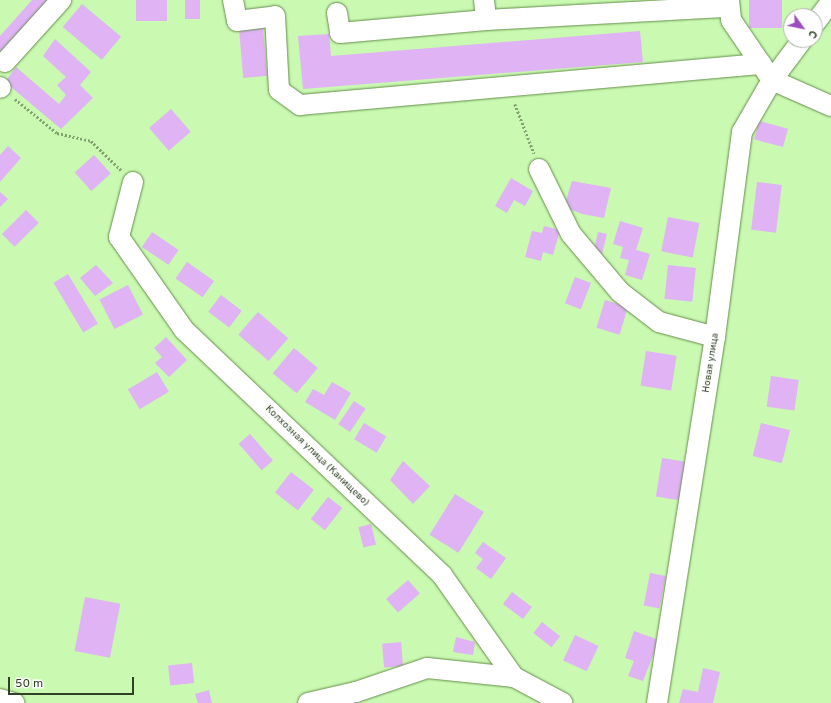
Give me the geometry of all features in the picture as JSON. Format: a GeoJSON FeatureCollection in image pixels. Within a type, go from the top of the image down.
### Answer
{"type":"FeatureCollection","features":[{"type":"Feature","properties":{"kind":"street"},"geometry":{"type":"LineString","coordinates":[[5,62],[60,0]]}},
{"type":"Feature","properties":{"kind":"street"},"geometry":{"type":"LineString","coordinates":[[233,0],[237,21],[275,16],[279,90],[300,105],[509,86],[767,72]]}},
{"type":"Feature","properties":{"kind":"street"},"geometry":{"type":"LineString","coordinates":[[484,0],[486,20]]}},
{"type":"Feature","properties":{"kind":"street"},"geometry":{"type":"LineString","coordinates":[[823,12],[831,2]]}},
{"type":"Feature","properties":{"kind":"street"},"geometry":{"type":"LineString","coordinates":[[337,13],[340,33],[486,20],[729,3],[731,20],[767,72],[831,106]]}},
{"type":"Feature","properties":{"kind":"street","name":"Новая улица"},"geometry":{"type":"LineString","coordinates":[[657,703],[715,337],[742,132],[767,72],[793,48]]}},
{"type":"Feature","properties":{"kind":"street"},"geometry":{"type":"LineString","coordinates":[[539,169],[571,234],[620,292],[659,322],[715,337]]}},
{"type":"Feature","properties":{"kind":"street","name":"Колхозная улица (Канищево)"},"geometry":{"type":"LineString","coordinates":[[133,182],[119,236],[184,330],[442,575],[514,677],[563,703]]}},
{"type":"Feature","properties":{"kind":"street"},"geometry":{"type":"LineString","coordinates":[[308,703],[356,692],[427,668],[514,677]]}},
{"type":"Feature","properties":{"kind":"street"},"geometry":{"type":"LineString","coordinates":[[0,699],[14,703]]}},
{"type":"Feature","properties":{"kind":"path"},"geometry":{"type":"LineString","coordinates":[[509,86],[539,169]]}},
{"type":"Feature","properties":{"kind":"path"},"geometry":{"type":"LineString","coordinates":[[0,88],[57,133],[91,141],[133,182]]}},
{"type":"Feature","properties":{"kind":"building"},"geometry":{"type":"Polygon","coordinates":[[[32,0],[51,0],[0,58],[0,36],[32,0]]]}},
{"type":"Feature","properties":{"kind":"building"},"geometry":{"type":"Polygon","coordinates":[[[136,0],[167,0],[167,21],[136,21],[136,0]]]}},
{"type":"Feature","properties":{"kind":"building"},"geometry":{"type":"Polygon","coordinates":[[[185,0],[200,0],[200,19],[185,19],[185,0]]]}},
{"type":"Feature","properties":{"kind":"building"},"geometry":{"type":"Polygon","coordinates":[[[749,0],[782,0],[782,28],[749,28],[749,0]]]}},
{"type":"Feature","properties":{"kind":"building"},"geometry":{"type":"Polygon","coordinates":[[[82,4],[121,37],[102,60],[63,27],[82,4]]]}},
{"type":"Feature","properties":{"kind":"building"},"geometry":{"type":"Polygon","coordinates":[[[263,28],[267,76],[243,78],[239,30],[263,28]]]}},
{"type":"Feature","properties":{"kind":"building"},"geometry":{"type":"Polygon","coordinates":[[[640,31],[643,62],[303,89],[298,36],[329,34],[331,56],[640,31]]]}},
{"type":"Feature","properties":{"kind":"building"},"geometry":{"type":"Polygon","coordinates":[[[55,39],[91,72],[80,85],[93,98],[61,129],[5,82],[16,67],[59,104],[66,95],[57,85],[66,77],[43,56],[55,39]]]}},
{"type":"Feature","properties":{"kind":"building"},"geometry":{"type":"Polygon","coordinates":[[[171,109],[191,132],[169,151],[149,128],[171,109]]]}},
{"type":"Feature","properties":{"kind":"building"},"geometry":{"type":"Polygon","coordinates":[[[759,121],[788,129],[783,147],[754,139],[759,121]]]}},
{"type":"Feature","properties":{"kind":"building"},"geometry":{"type":"Polygon","coordinates":[[[8,146],[21,158],[0,182],[0,155],[8,146]]]}},
{"type":"Feature","properties":{"kind":"building"},"geometry":{"type":"Polygon","coordinates":[[[94,155],[111,174],[91,191],[75,172],[94,155]]]}},
{"type":"Feature","properties":{"kind":"building"},"geometry":{"type":"Polygon","coordinates":[[[511,178],[533,191],[525,206],[514,200],[507,213],[495,206],[511,178]]]}},
{"type":"Feature","properties":{"kind":"building"},"geometry":{"type":"Polygon","coordinates":[[[572,181],[611,188],[604,218],[582,214],[564,207],[572,181]]]}},
{"type":"Feature","properties":{"kind":"building"},"geometry":{"type":"Polygon","coordinates":[[[757,182],[782,185],[776,233],[751,230],[757,182]]]}},
{"type":"Feature","properties":{"kind":"building"},"geometry":{"type":"Polygon","coordinates":[[[0,192],[8,199],[0,207],[0,192]]]}},
{"type":"Feature","properties":{"kind":"building"},"geometry":{"type":"Polygon","coordinates":[[[26,210],[39,223],[15,247],[2,234],[26,210]]]}},
{"type":"Feature","properties":{"kind":"building"},"geometry":{"type":"Polygon","coordinates":[[[668,217],[699,223],[693,257],[661,251],[668,217]]]}},
{"type":"Feature","properties":{"kind":"building"},"geometry":{"type":"Polygon","coordinates":[[[620,221],[643,228],[636,250],[650,254],[642,280],[625,275],[629,260],[620,258],[623,247],[613,244],[620,221]]]}},
{"type":"Feature","properties":{"kind":"building"},"geometry":{"type":"Polygon","coordinates":[[[544,226],[560,230],[553,255],[543,252],[541,261],[525,257],[532,231],[542,233],[544,226]]]}},
{"type":"Feature","properties":{"kind":"building"},"geometry":{"type":"Polygon","coordinates":[[[152,232],[179,250],[168,265],[142,247],[152,232]]]}},
{"type":"Feature","properties":{"kind":"building"},"geometry":{"type":"Polygon","coordinates":[[[598,232],[607,234],[602,254],[593,252],[598,232]]]}},
{"type":"Feature","properties":{"kind":"building"},"geometry":{"type":"Polygon","coordinates":[[[187,262],[214,281],[203,297],[176,278],[187,262]]]}},
{"type":"Feature","properties":{"kind":"building"},"geometry":{"type":"Polygon","coordinates":[[[96,265],[113,283],[95,296],[80,278],[96,265]]]}},
{"type":"Feature","properties":{"kind":"building"},"geometry":{"type":"Polygon","coordinates":[[[668,265],[696,268],[692,302],[664,299],[668,265]]]}},
{"type":"Feature","properties":{"kind":"building"},"geometry":{"type":"Polygon","coordinates":[[[68,274],[98,324],[83,332],[53,283],[68,274]]]}},
{"type":"Feature","properties":{"kind":"building"},"geometry":{"type":"Polygon","coordinates":[[[575,277],[591,283],[581,309],[565,303],[575,277]]]}},
{"type":"Feature","properties":{"kind":"building"},"geometry":{"type":"Polygon","coordinates":[[[128,285],[143,314],[114,329],[99,300],[128,285]]]}},
{"type":"Feature","properties":{"kind":"building"},"geometry":{"type":"Polygon","coordinates":[[[221,295],[242,311],[229,327],[208,312],[221,295]]]}},
{"type":"Feature","properties":{"kind":"building"},"geometry":{"type":"Polygon","coordinates":[[[605,300],[628,307],[619,335],[597,328],[605,300]]]}},
{"type":"Feature","properties":{"kind":"building"},"geometry":{"type":"Polygon","coordinates":[[[258,312],[288,338],[269,361],[238,335],[258,312]]]}},
{"type":"Feature","properties":{"kind":"building"},"geometry":{"type":"Polygon","coordinates":[[[166,337],[187,360],[169,377],[155,363],[162,357],[154,348],[166,337]]]}},
{"type":"Feature","properties":{"kind":"building"},"geometry":{"type":"Polygon","coordinates":[[[294,348],[318,368],[297,393],[273,373],[294,348]]]}},
{"type":"Feature","properties":{"kind":"building"},"geometry":{"type":"Polygon","coordinates":[[[646,351],[677,356],[671,390],[641,386],[646,351]]]}},
{"type":"Feature","properties":{"kind":"building"},"geometry":{"type":"Polygon","coordinates":[[[157,372],[169,392],[140,409],[128,390],[157,372]]]}},
{"type":"Feature","properties":{"kind":"building"},"geometry":{"type":"Polygon","coordinates":[[[771,376],[799,380],[794,411],[767,407],[771,376]]]}},
{"type":"Feature","properties":{"kind":"building"},"geometry":{"type":"Polygon","coordinates":[[[332,382],[351,393],[335,420],[305,402],[313,389],[324,395],[332,382]]]}},
{"type":"Feature","properties":{"kind":"building"},"geometry":{"type":"Polygon","coordinates":[[[354,401],[366,409],[350,432],[338,424],[354,401]]]}},
{"type":"Feature","properties":{"kind":"building"},"geometry":{"type":"Polygon","coordinates":[[[364,423],[386,436],[377,453],[354,439],[364,423]]]}},
{"type":"Feature","properties":{"kind":"building"},"geometry":{"type":"Polygon","coordinates":[[[761,423],[790,430],[782,463],[753,456],[761,423]]]}},
{"type":"Feature","properties":{"kind":"building"},"geometry":{"type":"Polygon","coordinates":[[[250,434],[273,460],[262,470],[239,444],[250,434]]]}},
{"type":"Feature","properties":{"kind":"building"},"geometry":{"type":"Polygon","coordinates":[[[662,458],[686,462],[680,500],[656,497],[662,458]]]}},
{"type":"Feature","properties":{"kind":"building"},"geometry":{"type":"Polygon","coordinates":[[[403,461],[430,486],[413,504],[390,480],[403,461]]]}},
{"type":"Feature","properties":{"kind":"building"},"geometry":{"type":"Polygon","coordinates":[[[291,472],[314,490],[298,510],[275,492],[291,472]]]}},
{"type":"Feature","properties":{"kind":"building"},"geometry":{"type":"Polygon","coordinates":[[[455,494],[484,512],[458,553],[430,535],[455,494]]]}},
{"type":"Feature","properties":{"kind":"building"},"geometry":{"type":"Polygon","coordinates":[[[328,497],[342,508],[325,530],[311,519],[328,497]]]}},
{"type":"Feature","properties":{"kind":"building"},"geometry":{"type":"Polygon","coordinates":[[[371,524],[376,544],[363,548],[358,527],[371,524]]]}},
{"type":"Feature","properties":{"kind":"building"},"geometry":{"type":"Polygon","coordinates":[[[483,542],[506,558],[491,579],[476,568],[483,559],[475,553],[483,542]]]}},
{"type":"Feature","properties":{"kind":"building"},"geometry":{"type":"Polygon","coordinates":[[[650,573],[666,576],[659,608],[644,605],[650,573]]]}},
{"type":"Feature","properties":{"kind":"building"},"geometry":{"type":"Polygon","coordinates":[[[408,580],[420,594],[398,613],[386,599],[408,580]]]}},
{"type":"Feature","properties":{"kind":"building"},"geometry":{"type":"Polygon","coordinates":[[[512,592],[532,607],[523,619],[503,604],[512,592]]]}},
{"type":"Feature","properties":{"kind":"building"},"geometry":{"type":"Polygon","coordinates":[[[85,597],[120,604],[110,658],[75,651],[85,597]]]}},
{"type":"Feature","properties":{"kind":"building"},"geometry":{"type":"Polygon","coordinates":[[[542,622],[560,636],[552,647],[533,633],[542,622]]]}},
{"type":"Feature","properties":{"kind":"building"},"geometry":{"type":"Polygon","coordinates":[[[634,631],[659,640],[643,681],[628,676],[634,661],[625,658],[634,631]]]}},
{"type":"Feature","properties":{"kind":"building"},"geometry":{"type":"Polygon","coordinates":[[[575,635],[599,646],[587,671],[563,660],[575,635]]]}},
{"type":"Feature","properties":{"kind":"building"},"geometry":{"type":"Polygon","coordinates":[[[456,637],[475,642],[473,655],[453,652],[456,637]]]}},
{"type":"Feature","properties":{"kind":"building"},"geometry":{"type":"Polygon","coordinates":[[[401,642],[403,666],[384,668],[382,644],[401,642]]]}},
{"type":"Feature","properties":{"kind":"building"},"geometry":{"type":"Polygon","coordinates":[[[192,663],[194,683],[170,685],[168,666],[192,663]]]}},
{"type":"Feature","properties":{"kind":"building"},"geometry":{"type":"Polygon","coordinates":[[[703,668],[720,672],[713,703],[679,703],[683,689],[698,692],[703,668]]]}},
{"type":"Feature","properties":{"kind":"building"},"geometry":{"type":"Polygon","coordinates":[[[209,690],[212,703],[198,703],[195,694],[209,690]]]}}]}
